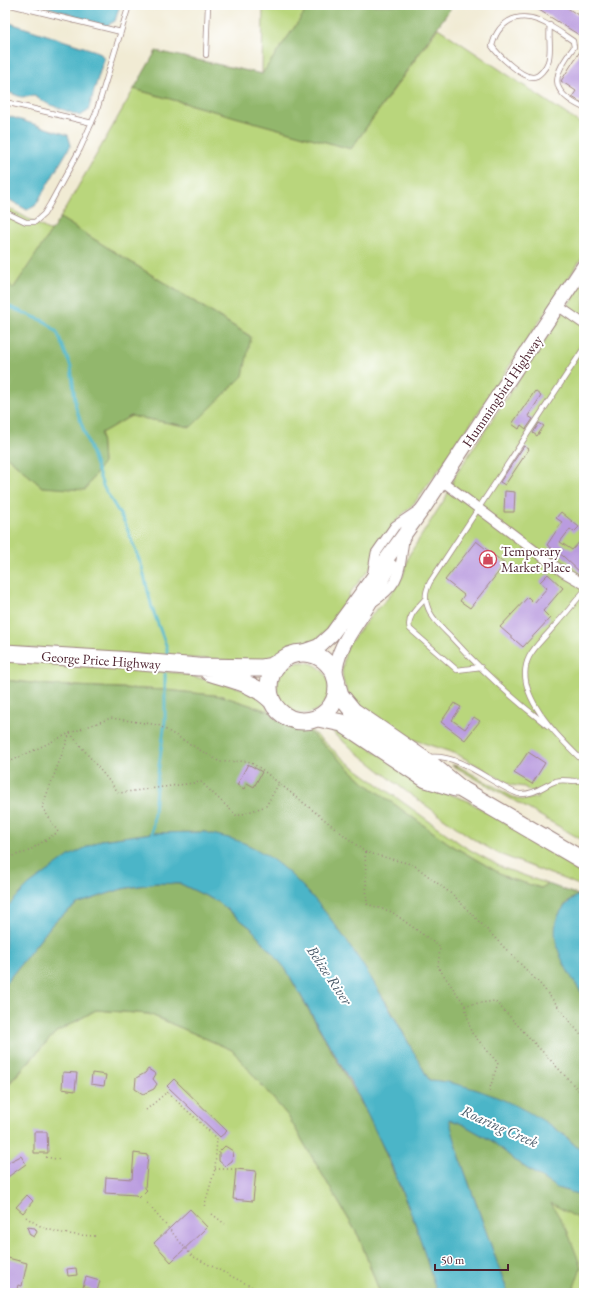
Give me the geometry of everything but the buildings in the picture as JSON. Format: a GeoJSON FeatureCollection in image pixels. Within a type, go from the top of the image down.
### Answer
{"type":"FeatureCollection","features":[{"type":"Feature","properties":{"kind":"highway","name":"George Price Highway"},"geometry":{"type":"LineString","coordinates":[[5,653],[198,667],[261,668],[272,666],[281,661]]}},
{"type":"Feature","properties":{"kind":"highway"},"geometry":{"type":"LineString","coordinates":[[461,790],[426,779],[342,723],[318,718],[301,721],[289,718],[279,711],[272,701],[269,690],[270,680],[274,670],[281,661],[288,656],[299,653],[310,654],[321,658],[330,666],[340,695],[353,711],[422,758],[461,790],[584,861]]}},
{"type":"Feature","properties":{"kind":"highway","name":"George Price Highway"},"geometry":{"type":"LineString","coordinates":[[198,667],[253,686],[264,693],[272,701]]}},
{"type":"Feature","properties":{"kind":"highway"},"geometry":{"type":"LineString","coordinates":[[318,718],[327,712],[334,702],[336,681]]}},
{"type":"Feature","properties":{"kind":"main road","name":"Hummingbird Highway"},"geometry":{"type":"LineString","coordinates":[[299,653],[312,650],[326,641],[442,481],[584,266]]}},
{"type":"Feature","properties":{"kind":"main road","name":"Hummingbird Highway"},"geometry":{"type":"LineString","coordinates":[[336,681],[336,663],[343,644],[368,606],[422,510]]}},
{"type":"Feature","properties":{"kind":"street"},"geometry":{"type":"LineString","coordinates":[[558,306],[584,324]]}},
{"type":"Feature","properties":{"kind":"street"},"geometry":{"type":"LineString","coordinates":[[442,481],[477,508],[498,521],[563,572],[584,584]]}},
{"type":"Feature","properties":{"kind":"lane"},"geometry":{"type":"LineString","coordinates":[[11,5],[121,32]]}},
{"type":"Feature","properties":{"kind":"lane"},"geometry":{"type":"LineString","coordinates":[[5,212],[26,222],[39,220],[50,204],[73,163],[92,123],[129,5]]}},
{"type":"Feature","properties":{"kind":"lane"},"geometry":{"type":"LineString","coordinates":[[206,55],[208,5]]}},
{"type":"Feature","properties":{"kind":"lane"},"geometry":{"type":"LineString","coordinates":[[550,25],[550,51],[548,63],[540,74],[534,77],[528,77],[508,64],[492,46],[495,34],[503,25],[514,19],[526,16],[550,25],[575,44],[561,64],[557,75],[556,84],[567,98],[584,108]]}},
{"type":"Feature","properties":{"kind":"lane"},"geometry":{"type":"LineString","coordinates":[[5,102],[92,123]]}},
{"type":"Feature","properties":{"kind":"lane"},"geometry":{"type":"LineString","coordinates":[[481,667],[457,670],[410,629],[408,623],[425,599],[430,582],[477,508],[584,348]]}},
{"type":"Feature","properties":{"kind":"lane"},"geometry":{"type":"LineString","coordinates":[[548,726],[530,694],[526,678],[526,665],[535,648],[584,592]]}},
{"type":"Feature","properties":{"kind":"lane"},"geometry":{"type":"LineString","coordinates":[[425,599],[429,610],[438,623],[523,707],[548,726],[584,762]]}},
{"type":"Feature","properties":{"kind":"lane"},"geometry":{"type":"LineString","coordinates":[[422,758],[440,756],[457,762],[519,794],[527,795],[556,781],[576,782],[584,779]]}},
{"type":"Feature","properties":{"kind":"path"},"geometry":{"type":"LineString","coordinates":[[5,764],[70,734],[111,718],[158,725],[220,762],[248,761],[279,782],[365,852],[414,865],[454,896],[541,985],[584,1039]]}},
{"type":"Feature","properties":{"kind":"path"},"geometry":{"type":"LineString","coordinates":[[70,734],[119,793],[201,782],[237,816],[266,806],[279,782]]}},
{"type":"Feature","properties":{"kind":"path"},"geometry":{"type":"LineString","coordinates":[[5,858],[27,852],[58,832],[42,807],[70,734]]}},
{"type":"Feature","properties":{"kind":"path"},"geometry":{"type":"LineString","coordinates":[[365,852],[367,904],[392,912],[440,947],[438,967],[465,1005],[471,1032],[498,1063],[489,1091]]}},
{"type":"Feature","properties":{"kind":"path"},"geometry":{"type":"LineString","coordinates":[[465,1005],[495,1001],[584,1096]]}},
{"type":"Feature","properties":{"kind":"path"},"geometry":{"type":"LineString","coordinates":[[146,1110],[167,1092],[217,1138],[215,1169],[204,1207]]}},
{"type":"Feature","properties":{"kind":"path"},"geometry":{"type":"LineString","coordinates":[[46,1157],[61,1160]]}},
{"type":"Feature","properties":{"kind":"path"},"geometry":{"type":"LineString","coordinates":[[215,1169],[236,1169]]}},
{"type":"Feature","properties":{"kind":"path"},"geometry":{"type":"LineString","coordinates":[[146,1203],[192,1256],[264,1293]]}},
{"type":"Feature","properties":{"kind":"path"},"geometry":{"type":"LineString","coordinates":[[212,1214],[225,1224]]}},
{"type":"Feature","properties":{"kind":"path"},"geometry":{"type":"LineString","coordinates":[[26,1217],[44,1228],[65,1234],[97,1236]]}},
{"type":"Feature","properties":{"kind":"green space"},"geometry":{"type":"Polygon","coordinates":[[[263,5],[310,5],[262,74],[263,5]]]}},
{"type":"Feature","properties":{"kind":"green space"},"geometry":{"type":"Polygon","coordinates":[[[310,5],[453,5],[351,149],[134,89],[156,51],[262,74],[310,5]]]}},
{"type":"Feature","properties":{"kind":"green space"},"geometry":{"type":"Polygon","coordinates":[[[438,28],[584,126],[584,255],[451,453],[415,502],[393,524],[370,568],[349,594],[348,600],[327,630],[317,639],[279,657],[256,662],[5,647],[5,455],[42,487],[103,463],[101,433],[131,416],[191,427],[250,336],[60,218],[134,89],[351,149],[438,28]]]}},
{"type":"Feature","properties":{"kind":"green space"},"geometry":{"type":"Polygon","coordinates":[[[5,206],[52,232],[13,289],[5,278],[5,206]]]}},
{"type":"Feature","properties":{"kind":"green space"},"geometry":{"type":"Polygon","coordinates":[[[60,218],[251,337],[243,376],[191,427],[131,416],[101,433],[103,463],[85,490],[42,487],[5,455],[5,278],[13,289],[60,218]]]}},
{"type":"Feature","properties":{"kind":"green space"},"geometry":{"type":"Polygon","coordinates":[[[584,281],[584,841],[452,765],[458,766],[513,797],[523,800],[538,797],[524,787],[511,785],[457,754],[402,736],[361,707],[348,694],[343,681],[342,671],[345,653],[349,644],[373,613],[388,598],[403,576],[409,555],[446,497],[455,476],[584,281]]]}},
{"type":"Feature","properties":{"kind":"green space"},"geometry":{"type":"Polygon","coordinates":[[[5,661],[77,663],[179,673],[248,690],[265,703],[271,712],[222,696],[166,690],[50,685],[5,680],[5,661]]]}},
{"type":"Feature","properties":{"kind":"green space"},"geometry":{"type":"Polygon","coordinates":[[[303,662],[313,664],[321,670],[327,678],[329,688],[327,698],[321,706],[313,712],[303,714],[293,712],[285,706],[279,698],[277,688],[279,678],[285,670],[293,664],[303,662]]]}},
{"type":"Feature","properties":{"kind":"green space"},"geometry":{"type":"Polygon","coordinates":[[[5,680],[50,685],[166,690],[222,696],[271,712],[275,718],[290,727],[305,728],[366,784],[451,845],[508,878],[541,888],[548,884],[578,895],[567,902],[558,916],[576,985],[584,996],[584,1154],[565,1135],[517,1106],[429,1080],[388,1005],[336,926],[308,892],[287,871],[246,844],[205,832],[152,833],[101,840],[29,885],[5,909],[5,680]]]}},
{"type":"Feature","properties":{"kind":"green space"},"geometry":{"type":"Polygon","coordinates":[[[305,728],[308,728],[347,762],[465,847],[503,868],[548,884],[541,888],[508,878],[451,845],[366,784],[305,728]]]}},
{"type":"Feature","properties":{"kind":"green space"},"geometry":{"type":"Polygon","coordinates":[[[332,729],[341,729],[430,787],[466,800],[584,868],[584,887],[499,854],[473,839],[407,792],[335,735],[332,729]]]}},
{"type":"Feature","properties":{"kind":"green space"},"geometry":{"type":"Polygon","coordinates":[[[156,883],[181,884],[216,901],[251,928],[285,968],[374,1126],[415,1223],[437,1293],[380,1293],[359,1237],[288,1116],[232,1050],[149,1014],[96,1010],[55,1033],[8,1084],[5,1084],[5,984],[54,922],[77,904],[122,889],[156,883]]]}},
{"type":"Feature","properties":{"kind":"green space"},"geometry":{"type":"Polygon","coordinates":[[[96,1010],[149,1014],[232,1050],[288,1116],[359,1237],[380,1293],[5,1293],[5,1084],[9,1084],[55,1033],[96,1010]]]}},
{"type":"Feature","properties":{"kind":"green space"},"geometry":{"type":"Polygon","coordinates":[[[448,1119],[462,1124],[492,1141],[517,1162],[557,1188],[584,1196],[584,1222],[551,1203],[567,1230],[581,1267],[572,1293],[508,1293],[462,1164],[448,1119]]]}},
{"type":"Feature","properties":{"kind":"green space"},"geometry":{"type":"Polygon","coordinates":[[[551,1202],[584,1222],[584,1293],[572,1293],[575,1289],[551,1202]]]}},
{"type":"Feature","properties":{"kind":"water"},"geometry":{"type":"Polygon","coordinates":[[[42,5],[120,5],[115,21],[106,26],[42,5]]]}},
{"type":"Feature","properties":{"kind":"water"},"geometry":{"type":"Polygon","coordinates":[[[10,23],[99,52],[104,58],[88,111],[80,116],[48,104],[34,96],[21,97],[5,91],[5,26],[10,23]]]}},
{"type":"Feature","properties":{"kind":"water"},"geometry":{"type":"Polygon","coordinates":[[[5,115],[68,135],[71,145],[35,206],[27,210],[8,199],[5,193],[5,115]]]}},
{"type":"Feature","properties":{"kind":"water"},"geometry":{"type":"Polygon","coordinates":[[[205,832],[246,844],[274,861],[301,885],[327,915],[374,983],[429,1080],[463,1086],[500,1098],[550,1125],[564,1135],[584,1154],[584,1196],[557,1188],[517,1162],[492,1141],[462,1124],[449,1119],[462,1164],[508,1293],[437,1293],[415,1223],[389,1159],[357,1093],[285,968],[251,928],[216,901],[181,884],[156,883],[122,889],[77,904],[54,922],[5,984],[5,909],[29,885],[69,856],[101,840],[152,833],[205,832]]]}},
{"type":"Feature","properties":{"kind":"water"},"geometry":{"type":"Polygon","coordinates":[[[584,892],[584,996],[566,968],[560,954],[556,940],[555,927],[559,914],[569,902],[584,892]]]}},
{"type":"Feature","properties":{"kind":"waterway"},"geometry":{"type":"LineString","coordinates":[[5,305],[46,322],[57,332],[71,367],[76,408],[103,486],[125,523],[142,567],[152,608],[167,648],[167,655]]}},
{"type":"Feature","properties":{"kind":"waterway"},"geometry":{"type":"LineString","coordinates":[[152,836],[156,788],[165,721],[165,674]]}},
{"type":"Feature","properties":{"kind":"place","name":"Temporary Market Place"},"geometry":{"type":"Point","coordinates":[488,559]}},
{"type":"Feature","properties":{"kind":"water label","name":"Belize River"},"geometry":{"type":"Point","coordinates":[330,975]}},
{"type":"Feature","properties":{"kind":"water label","name":"Roaring Creek"},"geometry":{"type":"Point","coordinates":[500,1126]}}]}
